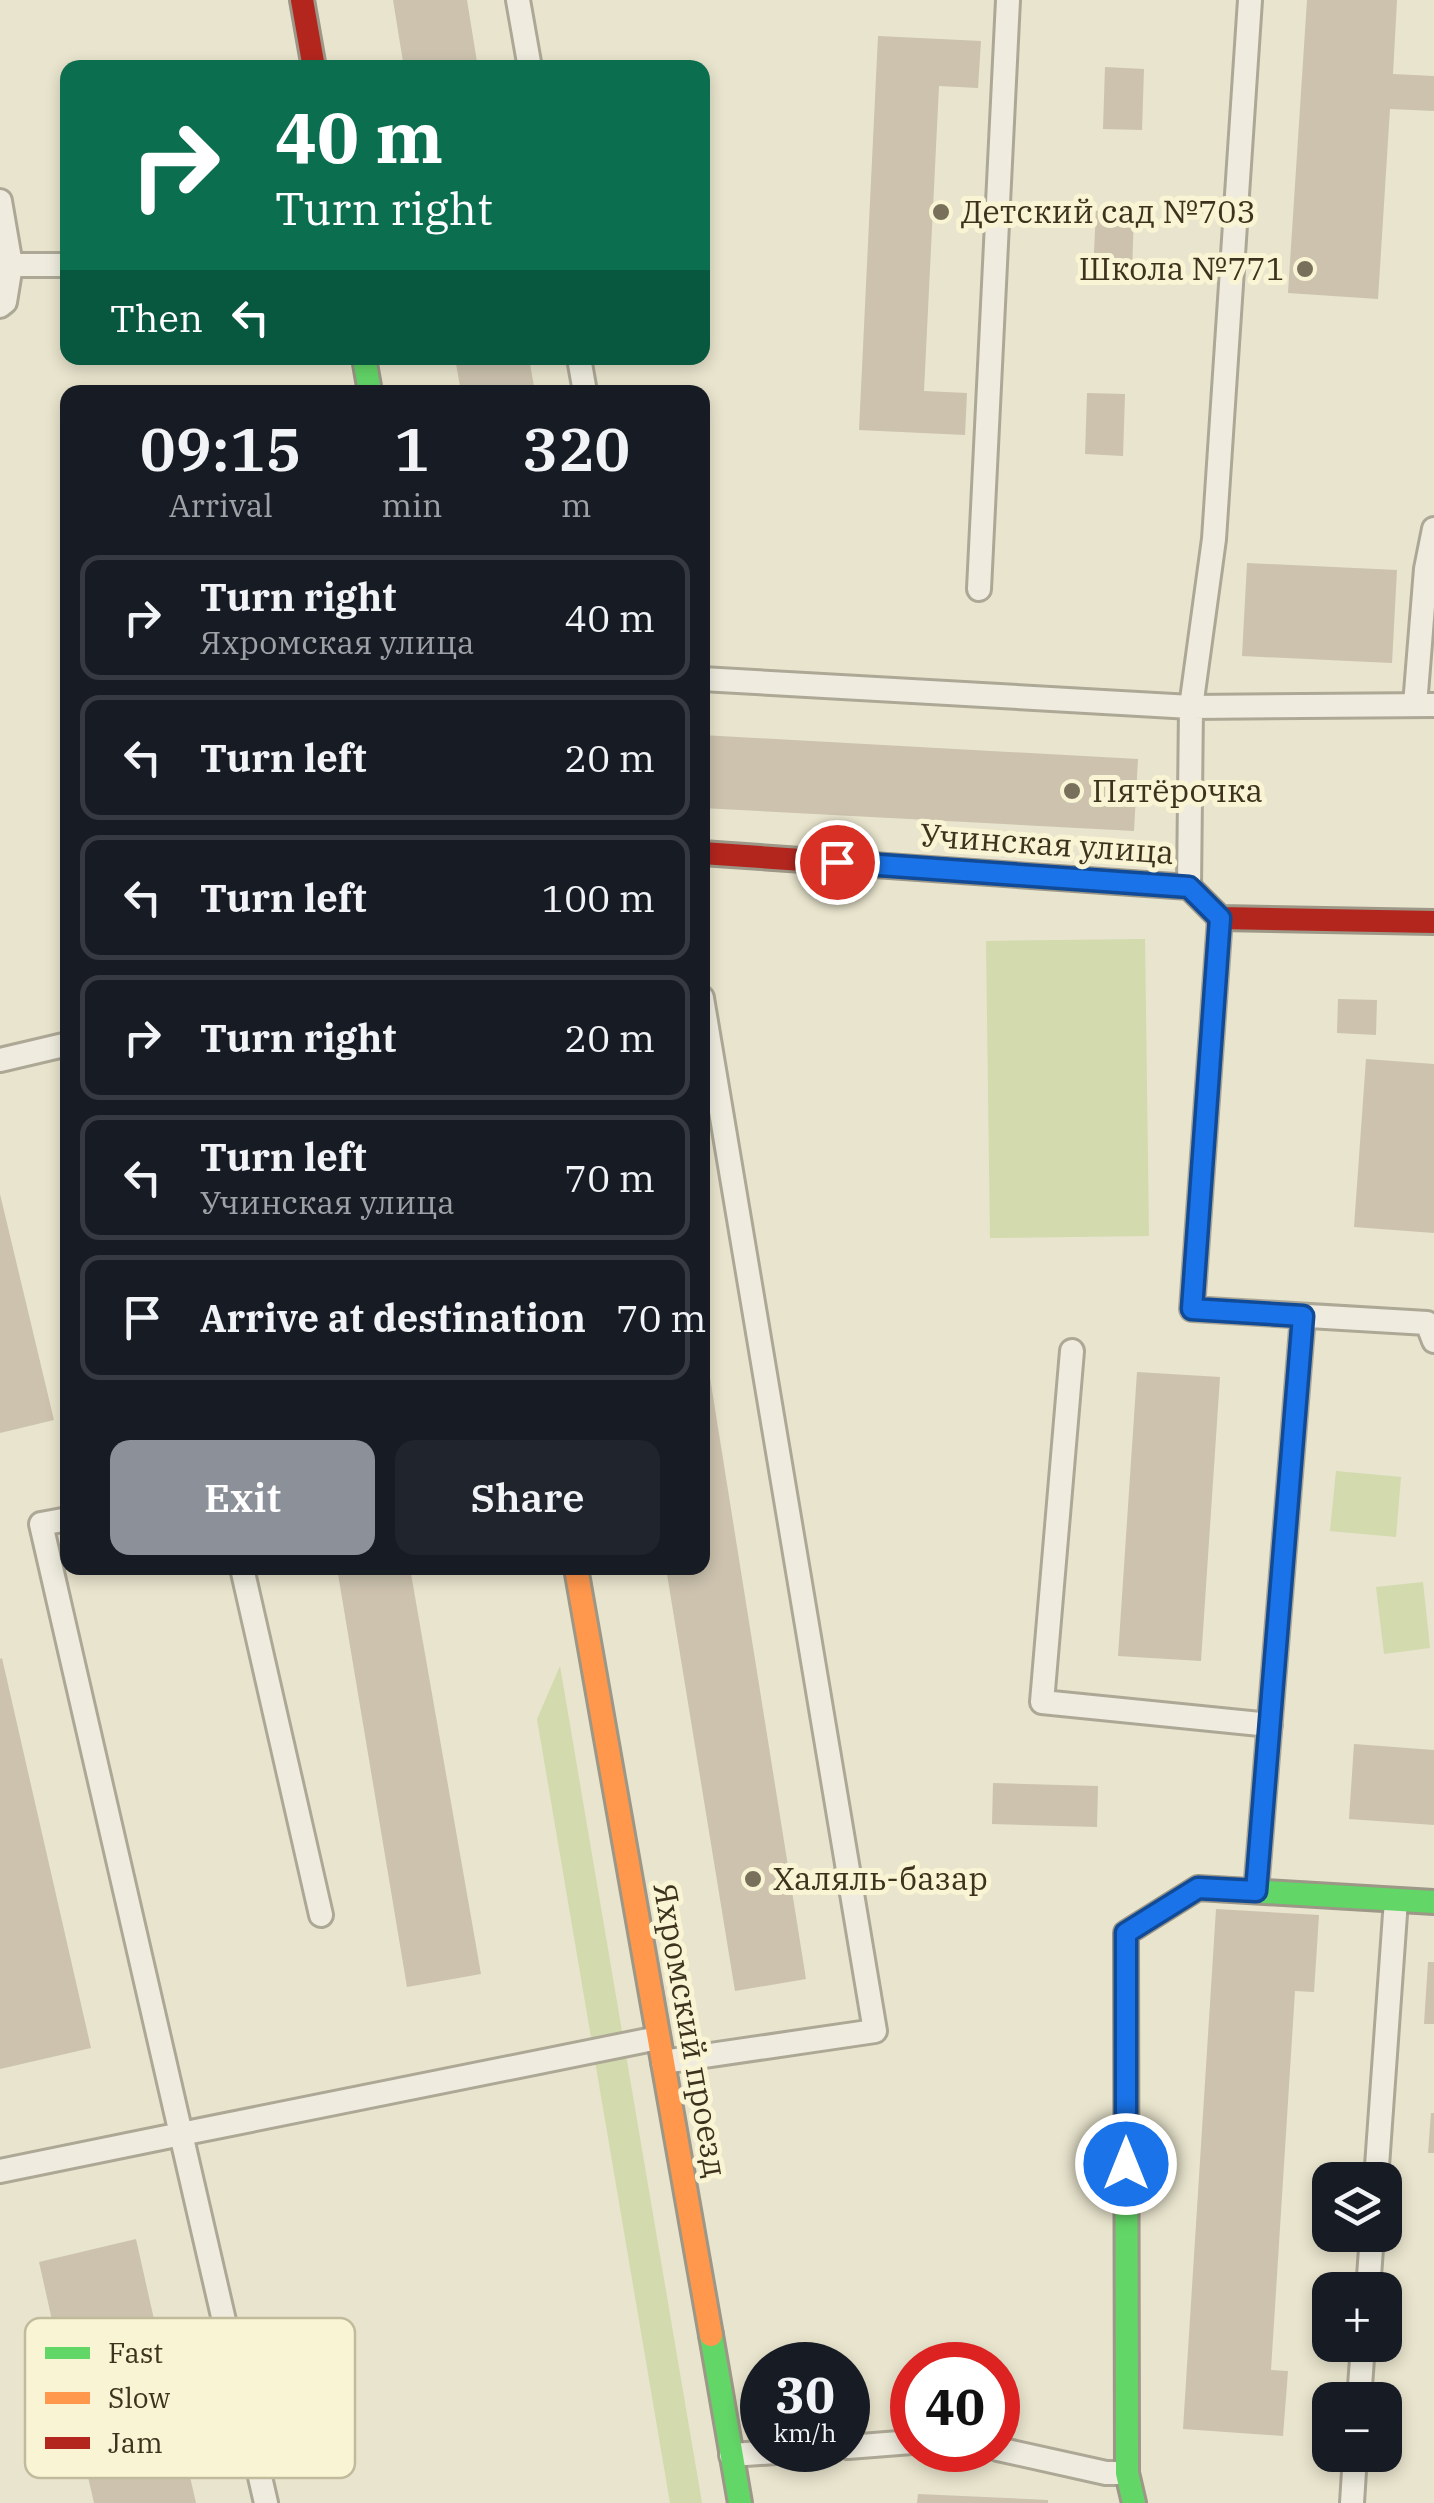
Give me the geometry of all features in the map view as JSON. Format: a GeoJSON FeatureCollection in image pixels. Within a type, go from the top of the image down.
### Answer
{"type":"FeatureCollection","features":[{"type":"Feature","properties":{"kind":"street"},"geometry":{"type":"LineString","coordinates":[[302,0],[313,60]]}},
{"type":"Feature","properties":{"kind":"street","name":"Учинская улица"},"geometry":{"type":"LineString","coordinates":[[710,854],[1189,887],[1220,918]]}},
{"type":"Feature","properties":{"kind":"street"},"geometry":{"type":"LineString","coordinates":[[1220,918],[1434,922]]}},
{"type":"Feature","properties":{"kind":"street","name":"Яхромский проезд"},"geometry":{"type":"LineString","coordinates":[[577,1575],[740,2503]]}},
{"type":"Feature","properties":{"kind":"street"},"geometry":{"type":"LineString","coordinates":[[1134,2503],[1127,2472],[1126,1933],[1198,1888],[1434,1902]]}},
{"type":"Feature","properties":{"kind":"lane"},"geometry":{"type":"LineString","coordinates":[[518,0],[529,60]]}},
{"type":"Feature","properties":{"kind":"lane"},"geometry":{"type":"LineString","coordinates":[[979,589],[1008,0]]}},
{"type":"Feature","properties":{"kind":"lane"},"geometry":{"type":"LineString","coordinates":[[1189,887],[1191,706],[1214,540],[1250,0]]}},
{"type":"Feature","properties":{"kind":"lane"},"geometry":{"type":"LineString","coordinates":[[0,201],[11,265],[5,302],[0,306]]}},
{"type":"Feature","properties":{"kind":"lane"},"geometry":{"type":"LineString","coordinates":[[11,265],[60,265]]}},
{"type":"Feature","properties":{"kind":"lane"},"geometry":{"type":"LineString","coordinates":[[710,679],[1191,706],[1424,705],[1426,569],[1434,530]]}},
{"type":"Feature","properties":{"kind":"lane"},"geometry":{"type":"LineString","coordinates":[[1220,918],[1192,1309],[1427,1323],[1434,1342]]}},
{"type":"Feature","properties":{"kind":"lane"},"geometry":{"type":"LineString","coordinates":[[0,1060],[60,1046]]}},
{"type":"Feature","properties":{"kind":"lane"},"geometry":{"type":"LineString","coordinates":[[663,2062],[875,2031],[710,1046]]}},
{"type":"Feature","properties":{"kind":"lane"},"geometry":{"type":"LineString","coordinates":[[1256,1891],[1303,1316]]}},
{"type":"Feature","properties":{"kind":"lane"},"geometry":{"type":"LineString","coordinates":[[1072,1351],[1042,1702],[1270,1725]]}},
{"type":"Feature","properties":{"kind":"lane"},"geometry":{"type":"LineString","coordinates":[[60,1520],[40,1524],[223,2318]]}},
{"type":"Feature","properties":{"kind":"lane"},"geometry":{"type":"LineString","coordinates":[[244,1575],[321,1915]]}},
{"type":"Feature","properties":{"kind":"lane"},"geometry":{"type":"LineString","coordinates":[[1377,2162],[1396,1900]]}},
{"type":"Feature","properties":{"kind":"lane"},"geometry":{"type":"LineString","coordinates":[[0,2170],[658,2038]]}},
{"type":"Feature","properties":{"kind":"lane"},"geometry":{"type":"LineString","coordinates":[[732,2455],[740,2454]]}},
{"type":"Feature","properties":{"kind":"lane"},"geometry":{"type":"LineString","coordinates":[[1020,2455],[1106,2473],[1127,2472]]}},
{"type":"Feature","properties":{"kind":"lane"},"geometry":{"type":"LineString","coordinates":[[1352,2503],[1354,2472]]}},
{"type":"Feature","properties":{"kind":"lane"},"geometry":{"type":"LineString","coordinates":[[260,2478],[266,2503]]}},
{"type":"Feature","properties":{"kind":"green space"},"geometry":{"type":"Polygon","coordinates":[[[1145,939],[1149,1236],[990,1238],[986,941],[1145,939]]]}},
{"type":"Feature","properties":{"kind":"green space"},"geometry":{"type":"Polygon","coordinates":[[[1336,1471],[1401,1477],[1396,1537],[1330,1531],[1336,1471]]]}},
{"type":"Feature","properties":{"kind":"green space"},"geometry":{"type":"Polygon","coordinates":[[[1423,1582],[1430,1648],[1384,1654],[1376,1587],[1423,1582]]]}},
{"type":"Feature","properties":{"kind":"green space"},"geometry":{"type":"Polygon","coordinates":[[[560,1666],[702,2503],[670,2503],[537,1719],[560,1666]]]}},
{"type":"Feature","properties":{"kind":"building"},"geometry":{"type":"Polygon","coordinates":[[[393,0],[467,0],[477,60],[403,60],[393,0]]]}},
{"type":"Feature","properties":{"kind":"building"},"geometry":{"type":"Polygon","coordinates":[[[1307,0],[1397,0],[1393,74],[1434,76],[1434,111],[1390,109],[1378,299],[1288,293],[1307,0]]]}},
{"type":"Feature","properties":{"kind":"building"},"geometry":{"type":"Polygon","coordinates":[[[878,36],[981,41],[978,88],[939,86],[924,391],[967,393],[965,435],[859,430],[878,36]]]}},
{"type":"Feature","properties":{"kind":"building"},"geometry":{"type":"Polygon","coordinates":[[[1105,67],[1144,69],[1142,130],[1103,129],[1105,67]]]}},
{"type":"Feature","properties":{"kind":"building"},"geometry":{"type":"Polygon","coordinates":[[[1096,211],[1134,212],[1132,274],[1093,272],[1096,211]]]}},
{"type":"Feature","properties":{"kind":"building"},"geometry":{"type":"Polygon","coordinates":[[[456,365],[530,365],[534,385],[460,385],[456,365]]]}},
{"type":"Feature","properties":{"kind":"building"},"geometry":{"type":"Polygon","coordinates":[[[1087,393],[1125,394],[1123,456],[1085,454],[1087,393]]]}},
{"type":"Feature","properties":{"kind":"building"},"geometry":{"type":"Polygon","coordinates":[[[1247,563],[1397,570],[1392,663],[1242,656],[1247,563]]]}},
{"type":"Feature","properties":{"kind":"building"},"geometry":{"type":"Polygon","coordinates":[[[710,735],[1138,759],[1134,831],[710,808],[710,735]]]}},
{"type":"Feature","properties":{"kind":"building"},"geometry":{"type":"Polygon","coordinates":[[[1338,999],[1377,1000],[1376,1035],[1337,1033],[1338,999]]]}},
{"type":"Feature","properties":{"kind":"building"},"geometry":{"type":"Polygon","coordinates":[[[1366,1059],[1434,1064],[1434,1233],[1354,1227],[1366,1059]]]}},
{"type":"Feature","properties":{"kind":"building"},"geometry":{"type":"Polygon","coordinates":[[[0,1194],[54,1420],[0,1433],[0,1194]]]}},
{"type":"Feature","properties":{"kind":"building"},"geometry":{"type":"Polygon","coordinates":[[[1137,1372],[1220,1377],[1201,1661],[1118,1656],[1137,1372]]]}},
{"type":"Feature","properties":{"kind":"building"},"geometry":{"type":"Polygon","coordinates":[[[710,1377],[806,1979],[735,1991],[667,1575],[710,1575],[710,1377]]]}},
{"type":"Feature","properties":{"kind":"building"},"geometry":{"type":"Polygon","coordinates":[[[338,1575],[411,1575],[481,1974],[407,1987],[338,1575]]]}},
{"type":"Feature","properties":{"kind":"building"},"geometry":{"type":"Polygon","coordinates":[[[0,1659],[91,2048],[0,2069],[0,1659]]]}},
{"type":"Feature","properties":{"kind":"building"},"geometry":{"type":"Polygon","coordinates":[[[1354,1744],[1434,1750],[1434,1825],[1349,1819],[1354,1744]]]}},
{"type":"Feature","properties":{"kind":"building"},"geometry":{"type":"Polygon","coordinates":[[[993,1783],[1098,1786],[1097,1827],[992,1824],[993,1783]]]}},
{"type":"Feature","properties":{"kind":"building"},"geometry":{"type":"Polygon","coordinates":[[[1216,1909],[1319,1915],[1314,1992],[1295,1991],[1271,2370],[1288,2371],[1283,2436],[1183,2429],[1216,1909]]]}},
{"type":"Feature","properties":{"kind":"building"},"geometry":{"type":"Polygon","coordinates":[[[1428,1962],[1434,1962],[1434,2024],[1424,2024],[1428,1962]]]}},
{"type":"Feature","properties":{"kind":"building"},"geometry":{"type":"Polygon","coordinates":[[[1431,2113],[1434,2153],[1428,2153],[1431,2113]]]}},
{"type":"Feature","properties":{"kind":"building"},"geometry":{"type":"Polygon","coordinates":[[[136,2239],[154,2318],[52,2318],[39,2262],[136,2239]]]}},
{"type":"Feature","properties":{"kind":"building"},"geometry":{"type":"Polygon","coordinates":[[[88,2478],[190,2478],[196,2503],[94,2503],[88,2478]]]}},
{"type":"Feature","properties":{"kind":"building"},"geometry":{"type":"Polygon","coordinates":[[[918,2494],[1048,2500],[1048,2503],[917,2503],[918,2494]]]}},
{"type":"Feature","properties":{"kind":"traffic: fast"},"geometry":{"type":"LineString","coordinates":[[365,365],[369,385]]}},
{"type":"Feature","properties":{"kind":"traffic: fast"},"geometry":{"type":"LineString","coordinates":[[1134,2503],[1127,2473],[1126,1933],[1198,1888],[1434,1902]]}},
{"type":"Feature","properties":{"kind":"traffic: fast"},"geometry":{"type":"LineString","coordinates":[[711,2335],[740,2503]]}},
{"type":"Feature","properties":{"kind":"traffic: slow"},"geometry":{"type":"LineString","coordinates":[[577,1575],[711,2335]]}},
{"type":"Feature","properties":{"kind":"traffic: jam"},"geometry":{"type":"LineString","coordinates":[[302,0],[313,60]]}},
{"type":"Feature","properties":{"kind":"traffic: jam"},"geometry":{"type":"LineString","coordinates":[[710,854],[1189,887],[1220,918],[1434,922]]}},
{"type":"Feature","properties":{"kind":"place","name":"Детский сад №703"},"geometry":{"type":"Point","coordinates":[941,212]}},
{"type":"Feature","properties":{"kind":"place","name":"Школа №771"},"geometry":{"type":"Point","coordinates":[1305,269]}},
{"type":"Feature","properties":{"kind":"place","name":"Пятёрочка"},"geometry":{"type":"Point","coordinates":[1072,791]}},
{"type":"Feature","properties":{"kind":"place","name":"Халяль-базар"},"geometry":{"type":"Point","coordinates":[753,1879]}},
{"type":"Feature","properties":{"kind":"route"},"geometry":{"type":"LineString","coordinates":[[837,862],[1189,887],[1220,918],[1192,1309],[1303,1316],[1256,1891],[1198,1888],[1126,1933],[1126,2164]]}}]}
